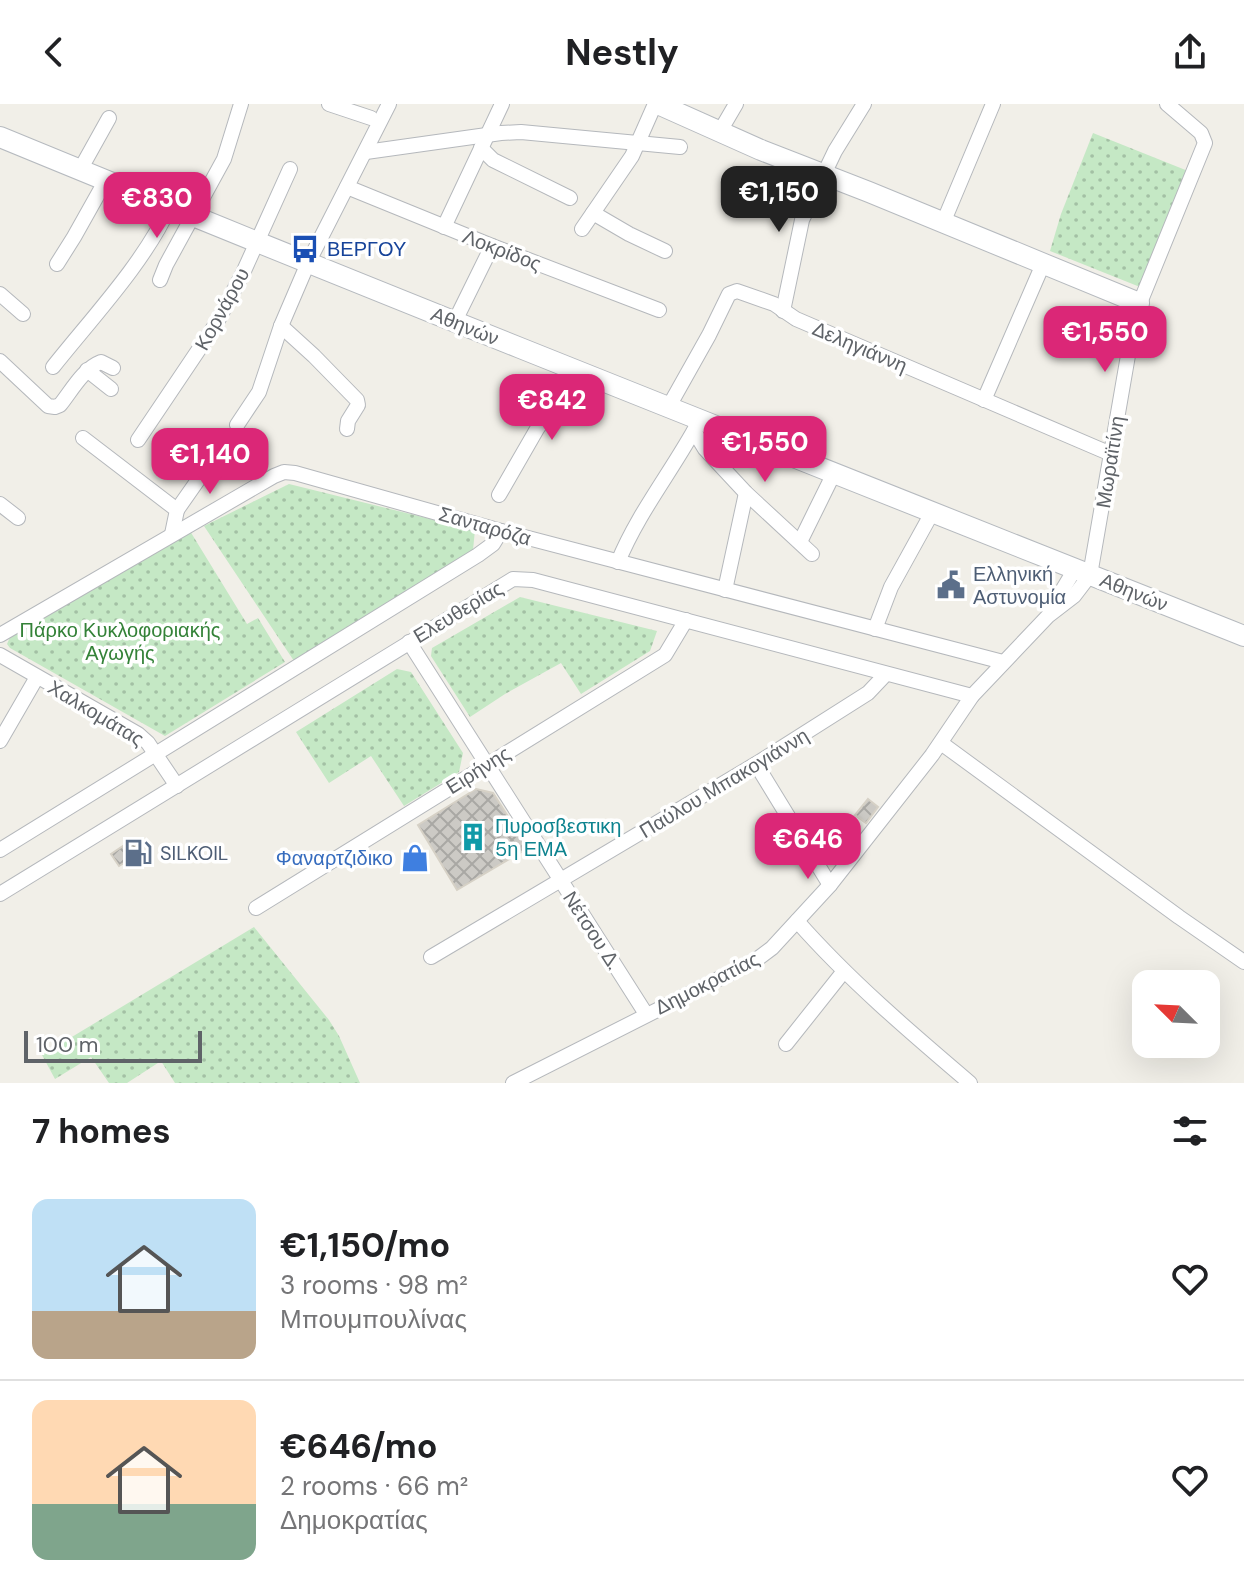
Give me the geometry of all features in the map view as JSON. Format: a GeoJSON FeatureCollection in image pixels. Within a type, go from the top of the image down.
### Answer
{"type":"FeatureCollection","features":[{"type":"Feature","properties":{"kind":"main road"},"geometry":{"type":"LineString","coordinates":[[656,104],[719,133],[1139,303]]}},
{"type":"Feature","properties":{"kind":"main road","name":"Αθηνών"},"geometry":{"type":"LineString","coordinates":[[0,137],[668,408],[696,426],[834,473],[1244,636]]}},
{"type":"Feature","properties":{"kind":"street"},"geometry":{"type":"LineString","coordinates":[[160,280],[224,159],[241,104]]}},
{"type":"Feature","properties":{"kind":"street"},"geometry":{"type":"LineString","coordinates":[[344,184],[366,152],[389,104]]}},
{"type":"Feature","properties":{"kind":"street"},"geometry":{"type":"LineString","coordinates":[[444,227],[502,104]]}},
{"type":"Feature","properties":{"kind":"street"},"geometry":{"type":"LineString","coordinates":[[582,229],[632,156],[656,104]]}},
{"type":"Feature","properties":{"kind":"street"},"geometry":{"type":"LineString","coordinates":[[719,133],[736,104]]}},
{"type":"Feature","properties":{"kind":"street"},"geometry":{"type":"LineString","coordinates":[[783,311],[802,220],[823,174],[864,104]]}},
{"type":"Feature","properties":{"kind":"street"},"geometry":{"type":"LineString","coordinates":[[943,223],[993,104]]}},
{"type":"Feature","properties":{"kind":"street","name":"Μωραϊτίνη"},"geometry":{"type":"LineString","coordinates":[[1083,572],[1111,454],[1133,324],[1205,143],[1201,133],[1167,104]]}},
{"type":"Feature","properties":{"kind":"street"},"geometry":{"type":"LineString","coordinates":[[338,105],[371,118]]}},
{"type":"Feature","properties":{"kind":"street"},"geometry":{"type":"LineString","coordinates":[[80,170],[109,118]]}},
{"type":"Feature","properties":{"kind":"street"},"geometry":{"type":"LineString","coordinates":[[366,152],[484,141],[521,132],[680,147]]}},
{"type":"Feature","properties":{"kind":"street"},"geometry":{"type":"LineString","coordinates":[[237,425],[263,384],[281,326],[360,149],[373,136]]}},
{"type":"Feature","properties":{"kind":"street"},"geometry":{"type":"LineString","coordinates":[[484,141],[493,160],[570,198]]}},
{"type":"Feature","properties":{"kind":"street","name":"Κορνάρου"},"geometry":{"type":"LineString","coordinates":[[138,440],[216,324],[290,169]]}},
{"type":"Feature","properties":{"kind":"street"},"geometry":{"type":"LineString","coordinates":[[57,264],[106,180]]}},
{"type":"Feature","properties":{"kind":"street","name":"Λοκρίδος"},"geometry":{"type":"LineString","coordinates":[[344,184],[444,227],[659,310]]}},
{"type":"Feature","properties":{"kind":"street"},"geometry":{"type":"LineString","coordinates":[[53,367],[140,258],[169,208]]}},
{"type":"Feature","properties":{"kind":"street"},"geometry":{"type":"LineString","coordinates":[[593,213],[665,251]]}},
{"type":"Feature","properties":{"kind":"street"},"geometry":{"type":"LineString","coordinates":[[455,321],[492,246]]}},
{"type":"Feature","properties":{"kind":"street"},"geometry":{"type":"LineString","coordinates":[[984,400],[1043,264]]}},
{"type":"Feature","properties":{"kind":"street","name":"Δεληγιάννη"},"geometry":{"type":"LineString","coordinates":[[668,408],[729,294],[737,291],[769,302],[796,319],[1111,454]]}},
{"type":"Feature","properties":{"kind":"street"},"geometry":{"type":"LineString","coordinates":[[0,294],[23,314]]}},
{"type":"Feature","properties":{"kind":"street"},"geometry":{"type":"LineString","coordinates":[[281,326],[357,400],[358,405],[346,425],[347,429]]}},
{"type":"Feature","properties":{"kind":"street"},"geometry":{"type":"LineString","coordinates":[[67,350],[111,389]]}},
{"type":"Feature","properties":{"kind":"street"},"geometry":{"type":"LineString","coordinates":[[0,361],[48,406],[55,407],[60,405],[88,369],[101,362],[113,368]]}},
{"type":"Feature","properties":{"kind":"street"},"geometry":{"type":"LineString","coordinates":[[499,495],[537,429],[577,372]]}},
{"type":"Feature","properties":{"kind":"street"},"geometry":{"type":"LineString","coordinates":[[696,426],[705,449],[746,493],[812,554]]}},
{"type":"Feature","properties":{"kind":"street"},"geometry":{"type":"LineString","coordinates":[[618,562],[633,530],[696,426]]}},
{"type":"Feature","properties":{"kind":"street"},"geometry":{"type":"LineString","coordinates":[[83,438],[177,510]]}},
{"type":"Feature","properties":{"kind":"street"},"geometry":{"type":"LineString","coordinates":[[172,534],[177,510],[212,460]]}},
{"type":"Feature","properties":{"kind":"street","name":"Σανταρόζα"},"geometry":{"type":"LineString","coordinates":[[0,635],[284,472],[1003,662]]}},
{"type":"Feature","properties":{"kind":"street"},"geometry":{"type":"LineString","coordinates":[[800,542],[834,473]]}},
{"type":"Feature","properties":{"kind":"street"},"geometry":{"type":"LineString","coordinates":[[725,590],[746,493]]}},
{"type":"Feature","properties":{"kind":"street"},"geometry":{"type":"LineString","coordinates":[[0,504],[18,518]]}},
{"type":"Feature","properties":{"kind":"street"},"geometry":{"type":"LineString","coordinates":[[875,629],[891,587],[933,511]]}},
{"type":"Feature","properties":{"kind":"street","name":"Ελευθερίας"},"geometry":{"type":"LineString","coordinates":[[3,843],[156,755],[478,555],[493,544],[501,531]]}},
{"type":"Feature","properties":{"kind":"street","name":"Δημοκρατίας"},"geometry":{"type":"LineString","coordinates":[[513,1083],[764,955],[830,885],[941,743],[972,696],[1048,616],[1074,596],[1083,572]]}},
{"type":"Feature","properties":{"kind":"street","name":"Ελευθερίας"},"geometry":{"type":"LineString","coordinates":[[0,894],[506,582],[520,578],[972,696]]}},
{"type":"Feature","properties":{"kind":"street","name":"Ειρήνης"},"geometry":{"type":"LineString","coordinates":[[256,908],[665,655],[686,620]]}},
{"type":"Feature","properties":{"kind":"street","name":"Νέτσου Δ."},"geometry":{"type":"LineString","coordinates":[[409,642],[646,1014]]}},
{"type":"Feature","properties":{"kind":"street","name":"Χαλκομάτας"},"geometry":{"type":"LineString","coordinates":[[0,655],[138,734],[148,743],[177,786]]}},
{"type":"Feature","properties":{"kind":"street","name":"Παύλου Μπακογιάννη"},"geometry":{"type":"LineString","coordinates":[[431,957],[756,764],[868,693],[886,674]]}},
{"type":"Feature","properties":{"kind":"street"},"geometry":{"type":"LineString","coordinates":[[0,741],[37,677]]}},
{"type":"Feature","properties":{"kind":"street"},"geometry":{"type":"LineString","coordinates":[[941,743],[1244,962]]}},
{"type":"Feature","properties":{"kind":"street"},"geometry":{"type":"LineString","coordinates":[[756,764],[830,885]]}},
{"type":"Feature","properties":{"kind":"street"},"geometry":{"type":"LineString","coordinates":[[797,921],[844,971],[970,1083]]}},
{"type":"Feature","properties":{"kind":"street"},"geometry":{"type":"LineString","coordinates":[[786,1044],[844,971]]}},
{"type":"Feature","properties":{"kind":"green space"},"geometry":{"type":"Polygon","coordinates":[[[1093,133],[1188,171],[1140,287],[1050,251],[1093,133]]]}},
{"type":"Feature","properties":{"kind":"green space"},"geometry":{"type":"Polygon","coordinates":[[[289,484],[475,530],[473,550],[294,661],[204,526],[289,484]]]}},
{"type":"Feature","properties":{"kind":"green space","name":"Πάρκο Κυκλοφοριακής Αγωγής"},"geometry":{"type":"Polygon","coordinates":[[[190,531],[247,624],[258,618],[285,662],[165,736],[7,644],[11,635],[190,531]]]}},
{"type":"Feature","properties":{"kind":"green space"},"geometry":{"type":"Polygon","coordinates":[[[520,597],[657,631],[650,651],[581,694],[561,663],[470,717],[431,656],[432,648],[520,597]]]}},
{"type":"Feature","properties":{"kind":"green space"},"geometry":{"type":"Polygon","coordinates":[[[397,669],[411,672],[463,753],[459,772],[404,806],[371,756],[329,783],[296,732],[397,669]]]}},
{"type":"Feature","properties":{"kind":"green space"},"geometry":{"type":"Polygon","coordinates":[[[254,927],[329,1020],[360,1083],[175,1083],[161,1061],[127,1083],[109,1083],[91,1057],[55,1079],[42,1055],[254,927]]]}},
{"type":"Feature","properties":{"kind":"building","name":"Πυροσβεστικη 5η ΕΜΑ"},"geometry":{"type":"Polygon","coordinates":[[[476,789],[493,793],[528,848],[457,890],[418,825],[476,789]]]}},
{"type":"Feature","properties":{"kind":"building"},"geometry":{"type":"Polygon","coordinates":[[[868,799],[878,807],[866,823],[855,815],[868,799]]]}},
{"type":"Feature","properties":{"kind":"building"},"geometry":{"type":"Polygon","coordinates":[[[132,840],[140,853],[119,866],[111,854],[132,840]]]}},
{"type":"Feature","properties":{"kind":"place","name":"ΒΕΡΓΟΥ"},"geometry":{"type":"Point","coordinates":[305,249]}},
{"type":"Feature","properties":{"kind":"place","name":"Ελληνική Αστυνομία"},"geometry":{"type":"Point","coordinates":[951,585]}},
{"type":"Feature","properties":{"kind":"place","name":"Πυροσβεστικη 5η ΕΜΑ"},"geometry":{"type":"Point","coordinates":[473,837]}},
{"type":"Feature","properties":{"kind":"place","name":"SILKOIL"},"geometry":{"type":"Point","coordinates":[138,853]}},
{"type":"Feature","properties":{"kind":"place","name":"Φαναρτζιδικο"},"geometry":{"type":"Point","coordinates":[415,858]}}]}
